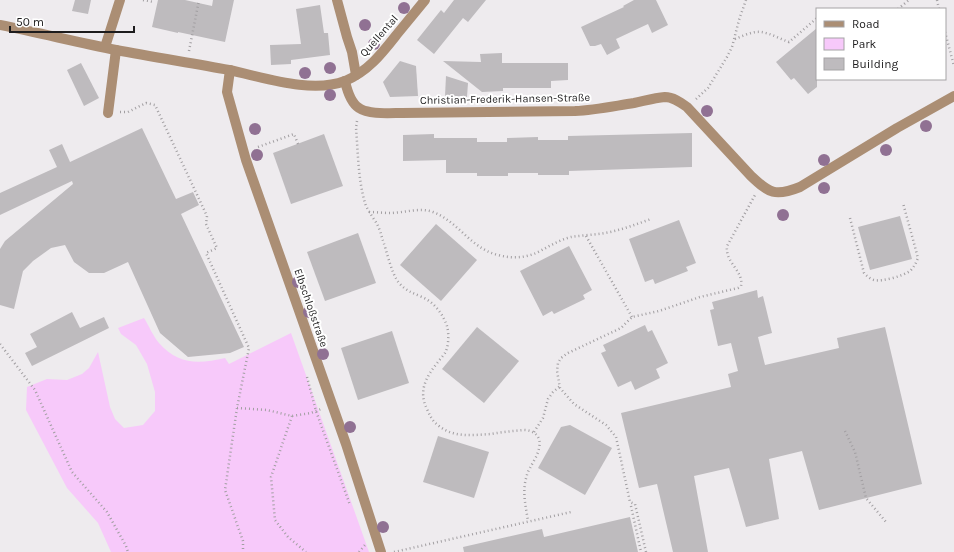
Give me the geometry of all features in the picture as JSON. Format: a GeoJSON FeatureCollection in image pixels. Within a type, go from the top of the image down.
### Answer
{"type":"FeatureCollection","features":[{"type":"Feature","properties":{"kind":"street"},"geometry":{"type":"LineString","coordinates":[[105,47],[120,0]]}},
{"type":"Feature","properties":{"kind":"street"},"geometry":{"type":"LineString","coordinates":[[337,0],[346,37],[352,52],[356,75]]}},
{"type":"Feature","properties":{"kind":"street","name":"Quellental"},"geometry":{"type":"LineString","coordinates":[[0,25],[116,50],[230,70],[305,86],[328,85],[345,81],[369,66],[382,54],[425,0]]}},
{"type":"Feature","properties":{"kind":"street"},"geometry":{"type":"LineString","coordinates":[[108,113],[116,50]]}},
{"type":"Feature","properties":{"kind":"street","name":"Elbschloßstraße"},"geometry":{"type":"LineString","coordinates":[[230,70],[227,92],[246,160],[332,405],[381,552]]}},
{"type":"Feature","properties":{"kind":"street","name":"Christian-Frederik-Hansen-Straße"},"geometry":{"type":"LineString","coordinates":[[345,81],[351,98],[359,108],[377,112],[575,111],[596,110],[655,98],[665,97],[674,99],[687,107],[761,185],[771,192],[780,193],[800,187],[897,128],[954,96]]}},
{"type":"Feature","properties":{"kind":"path"},"geometry":{"type":"LineString","coordinates":[[143,0],[154,2]]}},
{"type":"Feature","properties":{"kind":"path"},"geometry":{"type":"LineString","coordinates":[[187,63],[199,0]]}},
{"type":"Feature","properties":{"kind":"path"},"geometry":{"type":"LineString","coordinates":[[694,101],[708,88],[727,57],[735,39],[739,20],[746,0]]}},
{"type":"Feature","properties":{"kind":"path"},"geometry":{"type":"LineString","coordinates":[[899,8],[910,0]]}},
{"type":"Feature","properties":{"kind":"path"},"geometry":{"type":"LineString","coordinates":[[735,39],[755,32],[760,32],[789,42],[816,19]]}},
{"type":"Feature","properties":{"kind":"path"},"geometry":{"type":"LineString","coordinates":[[946,36],[954,66]]}},
{"type":"Feature","properties":{"kind":"path"},"geometry":{"type":"LineString","coordinates":[[108,113],[128,112],[146,103],[155,105],[207,216],[206,224],[217,248],[206,253],[249,348],[237,408],[225,490],[243,541],[243,552]]}},
{"type":"Feature","properties":{"kind":"path"},"geometry":{"type":"LineString","coordinates":[[357,120],[356,128],[361,185],[365,205],[379,230],[394,274],[399,282],[410,292],[424,297],[434,304],[448,327],[446,352],[429,374],[424,385],[423,396],[426,407],[431,418],[438,426],[458,435],[469,436],[530,430],[538,436],[540,448],[525,482],[524,493],[528,521]]}},
{"type":"Feature","properties":{"kind":"path"},"geometry":{"type":"LineString","coordinates":[[258,147],[294,134],[298,144]]}},
{"type":"Feature","properties":{"kind":"path"},"geometry":{"type":"LineString","coordinates":[[646,552],[635,504],[630,502],[616,437],[606,425],[574,404],[560,388],[557,371],[558,363],[561,358],[568,353],[621,328],[632,317],[659,311],[700,296],[738,288],[741,286],[742,281],[740,276],[726,252],[727,246],[756,195]]}},
{"type":"Feature","properties":{"kind":"path"},"geometry":{"type":"LineString","coordinates":[[850,218],[864,273],[869,278],[875,280],[898,276],[910,272],[916,264],[918,258],[903,203]]}},
{"type":"Feature","properties":{"kind":"path"},"geometry":{"type":"LineString","coordinates":[[369,212],[391,213],[418,210],[431,211],[449,221],[477,246],[500,256],[514,258],[539,252],[556,242],[571,237],[615,231],[651,220]]}},
{"type":"Feature","properties":{"kind":"path"},"geometry":{"type":"LineString","coordinates":[[586,236],[632,317]]}},
{"type":"Feature","properties":{"kind":"path"},"geometry":{"type":"LineString","coordinates":[[0,344],[36,390],[72,472],[107,512],[128,552]]}},
{"type":"Feature","properties":{"kind":"path"},"geometry":{"type":"LineString","coordinates":[[534,432],[543,418],[548,399],[560,386]]}},
{"type":"Feature","properties":{"kind":"path"},"geometry":{"type":"LineString","coordinates":[[237,408],[267,410],[292,416],[316,412],[332,405]]}},
{"type":"Feature","properties":{"kind":"path"},"geometry":{"type":"LineString","coordinates":[[292,416],[271,477],[275,520],[288,537],[306,552]]}},
{"type":"Feature","properties":{"kind":"path"},"geometry":{"type":"LineString","coordinates":[[845,431],[855,452],[866,498],[886,522]]}},
{"type":"Feature","properties":{"kind":"path"},"geometry":{"type":"LineString","coordinates":[[631,506],[642,552]]}},
{"type":"Feature","properties":{"kind":"path"},"geometry":{"type":"LineString","coordinates":[[394,552],[571,512]]}},
{"type":"Feature","properties":{"kind":"path"},"geometry":{"type":"LineString","coordinates":[[359,552],[365,545]]}},
{"type":"Feature","properties":{"kind":"green space"},"geometry":{"type":"Polygon","coordinates":[[[144,318],[159,343],[166,350],[181,359],[198,362],[225,358],[229,364],[291,333],[369,552],[111,552],[98,523],[67,488],[26,410],[27,387],[47,379],[67,380],[82,374],[89,368],[98,352],[110,407],[115,419],[124,428],[143,425],[155,411],[155,392],[147,364],[136,345],[121,334],[118,328],[144,318]]]}},
{"type":"Feature","properties":{"kind":"building"},"geometry":{"type":"Polygon","coordinates":[[[75,0],[91,0],[88,14],[72,11],[75,0]]]}},
{"type":"Feature","properties":{"kind":"building"},"geometry":{"type":"Polygon","coordinates":[[[158,0],[185,0],[212,6],[213,0],[234,0],[225,42],[152,27],[158,0]]]}},
{"type":"Feature","properties":{"kind":"building"},"geometry":{"type":"Polygon","coordinates":[[[454,0],[486,0],[468,22],[463,18],[434,54],[417,40],[441,10],[444,13],[454,0]]]}},
{"type":"Feature","properties":{"kind":"building"},"geometry":{"type":"Polygon","coordinates":[[[634,0],[656,0],[668,25],[652,33],[648,24],[616,39],[620,48],[607,55],[601,44],[590,46],[581,27],[624,7],[623,6],[634,0]]]}},
{"type":"Feature","properties":{"kind":"building"},"geometry":{"type":"Polygon","coordinates":[[[320,5],[324,33],[328,33],[330,55],[291,60],[291,64],[271,65],[270,45],[301,44],[296,9],[320,5]]]}},
{"type":"Feature","properties":{"kind":"building"},"geometry":{"type":"Polygon","coordinates":[[[816,29],[817,87],[808,94],[794,78],[791,80],[776,62],[816,29]]]}},
{"type":"Feature","properties":{"kind":"building"},"geometry":{"type":"Polygon","coordinates":[[[502,53],[502,63],[568,63],[568,80],[551,81],[551,88],[503,88],[503,91],[482,92],[443,61],[481,62],[480,54],[502,53]]]}},
{"type":"Feature","properties":{"kind":"building"},"geometry":{"type":"Polygon","coordinates":[[[400,61],[416,66],[418,96],[390,97],[383,82],[400,61]]]}},
{"type":"Feature","properties":{"kind":"building"},"geometry":{"type":"Polygon","coordinates":[[[81,63],[99,98],[84,106],[67,70],[81,63]]]}},
{"type":"Feature","properties":{"kind":"building"},"geometry":{"type":"Polygon","coordinates":[[[446,76],[468,83],[467,97],[445,96],[446,76]]]}},
{"type":"Feature","properties":{"kind":"building"},"geometry":{"type":"Polygon","coordinates":[[[142,128],[176,199],[193,192],[199,205],[181,214],[244,347],[230,353],[188,357],[160,333],[128,262],[104,273],[89,273],[74,262],[65,245],[51,248],[33,261],[23,271],[14,309],[0,305],[0,249],[5,241],[73,184],[72,181],[0,215],[0,193],[57,167],[49,150],[62,144],[70,162],[142,128]]]}},
{"type":"Feature","properties":{"kind":"building"},"geometry":{"type":"Polygon","coordinates":[[[692,133],[692,167],[569,171],[569,175],[508,173],[508,176],[477,176],[477,173],[446,173],[446,160],[403,161],[403,135],[434,134],[434,138],[477,138],[477,142],[507,142],[507,138],[538,137],[538,140],[568,140],[568,136],[692,133]]]}},
{"type":"Feature","properties":{"kind":"building"},"geometry":{"type":"Polygon","coordinates":[[[324,134],[343,186],[291,204],[273,153],[324,134]]]}},
{"type":"Feature","properties":{"kind":"building"},"geometry":{"type":"Polygon","coordinates":[[[900,216],[912,259],[870,270],[858,227],[900,216]]]}},
{"type":"Feature","properties":{"kind":"building"},"geometry":{"type":"Polygon","coordinates":[[[679,220],[696,263],[686,267],[688,271],[655,284],[653,279],[645,282],[629,239],[679,220]]]}},
{"type":"Feature","properties":{"kind":"building"},"geometry":{"type":"Polygon","coordinates":[[[436,224],[477,260],[441,301],[400,265],[436,224]]]}},
{"type":"Feature","properties":{"kind":"building"},"geometry":{"type":"Polygon","coordinates":[[[358,233],[376,283],[325,301],[307,252],[358,233]]]}},
{"type":"Feature","properties":{"kind":"building"},"geometry":{"type":"Polygon","coordinates":[[[569,246],[592,290],[583,295],[585,299],[554,314],[552,311],[543,316],[520,271],[569,246]]]}},
{"type":"Feature","properties":{"kind":"building"},"geometry":{"type":"Polygon","coordinates":[[[757,290],[758,298],[763,296],[772,333],[758,337],[765,365],[839,348],[837,338],[885,327],[922,484],[819,510],[802,451],[769,459],[779,519],[746,527],[729,468],[694,476],[708,552],[673,552],[657,484],[639,488],[621,413],[731,387],[728,374],[738,371],[731,343],[718,346],[710,310],[714,309],[712,302],[757,290]]]}},
{"type":"Feature","properties":{"kind":"building"},"geometry":{"type":"Polygon","coordinates":[[[72,312],[80,328],[104,317],[109,328],[32,366],[25,353],[37,347],[30,334],[72,312]]]}},
{"type":"Feature","properties":{"kind":"building"},"geometry":{"type":"Polygon","coordinates":[[[645,325],[648,332],[652,330],[668,363],[656,369],[660,378],[635,390],[631,381],[618,387],[601,353],[606,351],[603,345],[645,325]]]}},
{"type":"Feature","properties":{"kind":"building"},"geometry":{"type":"Polygon","coordinates":[[[477,327],[519,361],[484,403],[442,369],[477,327]]]}},
{"type":"Feature","properties":{"kind":"building"},"geometry":{"type":"Polygon","coordinates":[[[392,331],[409,383],[358,400],[341,348],[392,331]]]}},
{"type":"Feature","properties":{"kind":"building"},"geometry":{"type":"Polygon","coordinates":[[[570,425],[612,448],[585,495],[538,468],[561,427],[570,425]]]}},
{"type":"Feature","properties":{"kind":"building"},"geometry":{"type":"Polygon","coordinates":[[[438,436],[489,452],[474,498],[423,482],[438,436]]]}},
{"type":"Feature","properties":{"kind":"building"},"geometry":{"type":"Polygon","coordinates":[[[630,517],[638,552],[464,552],[463,547],[542,529],[544,537],[630,517]]]}}]}
